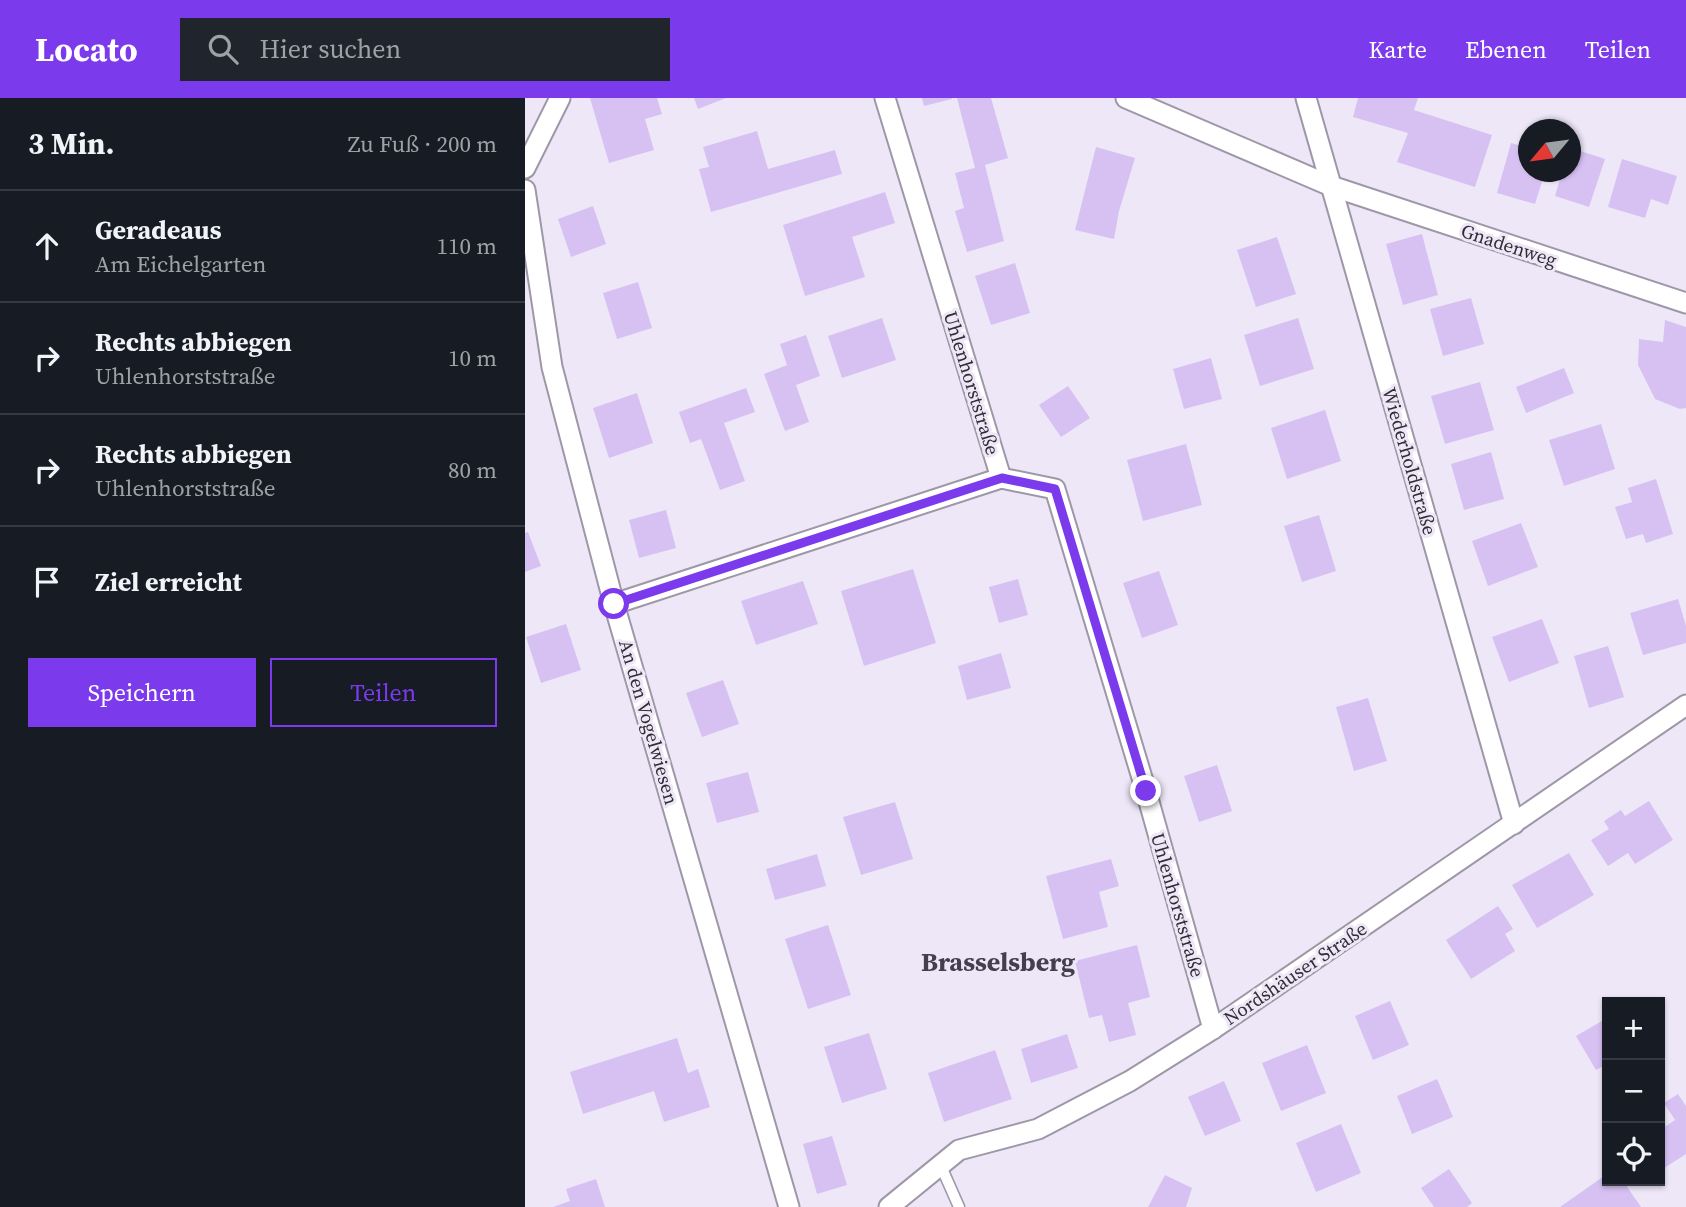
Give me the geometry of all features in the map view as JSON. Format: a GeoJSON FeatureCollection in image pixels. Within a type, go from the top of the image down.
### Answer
{"type":"FeatureCollection","features":[{"type":"Feature","properties":{"kind":"street"},"geometry":{"type":"LineString","coordinates":[[525,168],[560,98]]}},
{"type":"Feature","properties":{"kind":"street","name":"Uhlenhorststraße"},"geometry":{"type":"LineString","coordinates":[[885,98],[1002,478],[1055,489],[1146,791],[1213,1029]]}},
{"type":"Feature","properties":{"kind":"street"},"geometry":{"type":"LineString","coordinates":[[1126,98],[1331,186]]}},
{"type":"Feature","properties":{"kind":"street","name":"Wiederholdstraße"},"geometry":{"type":"LineString","coordinates":[[1305,98],[1514,824]]}},
{"type":"Feature","properties":{"kind":"street","name":"Gnadenweg"},"geometry":{"type":"LineString","coordinates":[[1331,186],[1686,303]]}},
{"type":"Feature","properties":{"kind":"street","name":"An den Vogelwiesen"},"geometry":{"type":"LineString","coordinates":[[525,190],[552,367],[614,604],[789,1207]]}},
{"type":"Feature","properties":{"kind":"street"},"geometry":{"type":"LineString","coordinates":[[614,604],[1002,478]]}},
{"type":"Feature","properties":{"kind":"street","name":"Nordshäuser Straße"},"geometry":{"type":"LineString","coordinates":[[889,1207],[959,1150],[1038,1129],[1130,1081],[1213,1029],[1686,705]]}},
{"type":"Feature","properties":{"kind":"lane"},"geometry":{"type":"LineString","coordinates":[[940,1164],[959,1207]]}},
{"type":"Feature","properties":{"kind":"building"},"geometry":{"type":"Polygon","coordinates":[[[590,98],[657,98],[662,114],[645,119],[654,150],[609,163],[590,98]]]}},
{"type":"Feature","properties":{"kind":"building"},"geometry":{"type":"Polygon","coordinates":[[[694,98],[726,98],[698,109],[694,98]]]}},
{"type":"Feature","properties":{"kind":"building"},"geometry":{"type":"Polygon","coordinates":[[[922,98],[952,98],[952,99],[924,106],[922,98]]]}},
{"type":"Feature","properties":{"kind":"building"},"geometry":{"type":"Polygon","coordinates":[[[957,98],[991,98],[1008,158],[985,165],[1004,241],[967,252],[955,211],[964,208],[955,173],[975,168],[957,98]]]}},
{"type":"Feature","properties":{"kind":"building"},"geometry":{"type":"Polygon","coordinates":[[[1358,98],[1418,98],[1414,110],[1492,135],[1475,187],[1397,162],[1408,133],[1353,117],[1358,98]]]}},
{"type":"Feature","properties":{"kind":"building"},"geometry":{"type":"Polygon","coordinates":[[[757,131],[768,169],[835,150],[842,174],[711,212],[699,169],[709,167],[703,147],[757,131]]]}},
{"type":"Feature","properties":{"kind":"building"},"geometry":{"type":"Polygon","coordinates":[[[1511,143],[1518,145],[1518,182],[1542,182],[1535,204],[1497,193],[1511,143]]]}},
{"type":"Feature","properties":{"kind":"building"},"geometry":{"type":"Polygon","coordinates":[[[1096,147],[1135,158],[1119,211],[1114,239],[1075,230],[1096,147]]]}},
{"type":"Feature","properties":{"kind":"building"},"geometry":{"type":"Polygon","coordinates":[[[1581,151],[1605,159],[1589,207],[1555,196],[1559,182],[1581,182],[1581,151]]]}},
{"type":"Feature","properties":{"kind":"building"},"geometry":{"type":"Polygon","coordinates":[[[1622,159],[1677,176],[1668,205],[1651,199],[1645,218],[1608,207],[1622,159]]]}},
{"type":"Feature","properties":{"kind":"building"},"geometry":{"type":"Polygon","coordinates":[[[885,192],[895,223],[852,237],[865,277],[805,296],[783,225],[885,192]]]}},
{"type":"Feature","properties":{"kind":"building"},"geometry":{"type":"Polygon","coordinates":[[[593,206],[606,244],[571,257],[558,219],[593,206]]]}},
{"type":"Feature","properties":{"kind":"building"},"geometry":{"type":"Polygon","coordinates":[[[1422,234],[1438,295],[1403,305],[1386,244],[1422,234]]]}},
{"type":"Feature","properties":{"kind":"building"},"geometry":{"type":"Polygon","coordinates":[[[1277,237],[1296,294],[1256,307],[1237,250],[1277,237]]]}},
{"type":"Feature","properties":{"kind":"building"},"geometry":{"type":"Polygon","coordinates":[[[1015,263],[1030,313],[991,325],[975,276],[1015,263]]]}},
{"type":"Feature","properties":{"kind":"building"},"geometry":{"type":"Polygon","coordinates":[[[638,282],[652,328],[617,339],[603,293],[638,282]]]}},
{"type":"Feature","properties":{"kind":"building"},"geometry":{"type":"Polygon","coordinates":[[[1471,298],[1484,344],[1443,356],[1430,309],[1471,298]]]}},
{"type":"Feature","properties":{"kind":"building"},"geometry":{"type":"Polygon","coordinates":[[[882,318],[896,360],[842,378],[828,336],[882,318]]]}},
{"type":"Feature","properties":{"kind":"building"},"geometry":{"type":"Polygon","coordinates":[[[1298,318],[1314,369],[1260,386],[1244,335],[1298,318]]]}},
{"type":"Feature","properties":{"kind":"building"},"geometry":{"type":"Polygon","coordinates":[[[1665,320],[1686,327],[1686,408],[1680,409],[1655,399],[1638,365],[1639,339],[1663,342],[1665,320]]]}},
{"type":"Feature","properties":{"kind":"building"},"geometry":{"type":"Polygon","coordinates":[[[806,335],[820,376],[796,385],[809,422],[785,431],[764,374],[787,365],[780,344],[806,335]]]}},
{"type":"Feature","properties":{"kind":"building"},"geometry":{"type":"Polygon","coordinates":[[[1211,358],[1222,399],[1184,409],[1173,369],[1211,358]]]}},
{"type":"Feature","properties":{"kind":"building"},"geometry":{"type":"Polygon","coordinates":[[[1564,368],[1574,393],[1526,413],[1516,387],[1564,368]]]}},
{"type":"Feature","properties":{"kind":"building"},"geometry":{"type":"Polygon","coordinates":[[[1480,382],[1494,430],[1445,444],[1431,396],[1480,382]]]}},
{"type":"Feature","properties":{"kind":"building"},"geometry":{"type":"Polygon","coordinates":[[[1068,386],[1090,418],[1061,437],[1039,405],[1068,386]]]}},
{"type":"Feature","properties":{"kind":"building"},"geometry":{"type":"Polygon","coordinates":[[[746,388],[755,412],[724,423],[745,481],[720,490],[701,439],[690,443],[679,412],[746,388]]]}},
{"type":"Feature","properties":{"kind":"building"},"geometry":{"type":"Polygon","coordinates":[[[637,393],[653,443],[609,458],[593,408],[637,393]]]}},
{"type":"Feature","properties":{"kind":"building"},"geometry":{"type":"Polygon","coordinates":[[[1325,410],[1341,461],[1287,479],[1271,428],[1325,410]]]}},
{"type":"Feature","properties":{"kind":"building"},"geometry":{"type":"Polygon","coordinates":[[[1601,424],[1615,469],[1564,486],[1549,440],[1601,424]]]}},
{"type":"Feature","properties":{"kind":"building"},"geometry":{"type":"Polygon","coordinates":[[[1186,444],[1202,505],[1143,521],[1127,460],[1186,444]]]}},
{"type":"Feature","properties":{"kind":"building"},"geometry":{"type":"Polygon","coordinates":[[[1491,452],[1504,499],[1464,510],[1451,464],[1491,452]]]}},
{"type":"Feature","properties":{"kind":"building"},"geometry":{"type":"Polygon","coordinates":[[[1656,479],[1673,534],[1646,543],[1643,534],[1626,539],[1615,507],[1632,502],[1628,488],[1656,479]]]}},
{"type":"Feature","properties":{"kind":"building"},"geometry":{"type":"Polygon","coordinates":[[[666,510],[676,548],[639,558],[629,520],[666,510]]]}},
{"type":"Feature","properties":{"kind":"building"},"geometry":{"type":"Polygon","coordinates":[[[1319,515],[1336,571],[1302,582],[1284,526],[1319,515]]]}},
{"type":"Feature","properties":{"kind":"building"},"geometry":{"type":"Polygon","coordinates":[[[1521,523],[1538,567],[1488,586],[1472,541],[1521,523]]]}},
{"type":"Feature","properties":{"kind":"building"},"geometry":{"type":"Polygon","coordinates":[[[528,532],[541,566],[525,572],[525,533],[528,532]]]}},
{"type":"Feature","properties":{"kind":"building"},"geometry":{"type":"Polygon","coordinates":[[[913,569],[936,643],[864,666],[841,591],[913,569]]]}},
{"type":"Feature","properties":{"kind":"building"},"geometry":{"type":"Polygon","coordinates":[[[1159,571],[1178,625],[1142,638],[1123,583],[1159,571]]]}},
{"type":"Feature","properties":{"kind":"building"},"geometry":{"type":"Polygon","coordinates":[[[1018,579],[1028,615],[999,623],[989,587],[1018,579]]]}},
{"type":"Feature","properties":{"kind":"building"},"geometry":{"type":"Polygon","coordinates":[[[803,581],[818,624],[756,645],[741,601],[803,581]]]}},
{"type":"Feature","properties":{"kind":"building"},"geometry":{"type":"Polygon","coordinates":[[[1678,599],[1686,626],[1686,643],[1643,655],[1630,613],[1678,599]]]}},
{"type":"Feature","properties":{"kind":"building"},"geometry":{"type":"Polygon","coordinates":[[[1542,619],[1559,663],[1509,682],[1492,637],[1542,619]]]}},
{"type":"Feature","properties":{"kind":"building"},"geometry":{"type":"Polygon","coordinates":[[[566,624],[581,670],[541,683],[526,637],[566,624]]]}},
{"type":"Feature","properties":{"kind":"building"},"geometry":{"type":"Polygon","coordinates":[[[1608,646],[1624,697],[1589,708],[1574,656],[1608,646]]]}},
{"type":"Feature","properties":{"kind":"building"},"geometry":{"type":"Polygon","coordinates":[[[1001,653],[1011,688],[967,700],[958,666],[1001,653]]]}},
{"type":"Feature","properties":{"kind":"building"},"geometry":{"type":"Polygon","coordinates":[[[723,680],[739,724],[702,737],[686,693],[723,680]]]}},
{"type":"Feature","properties":{"kind":"building"},"geometry":{"type":"Polygon","coordinates":[[[1368,698],[1387,761],[1354,771],[1336,707],[1368,698]]]}},
{"type":"Feature","properties":{"kind":"building"},"geometry":{"type":"Polygon","coordinates":[[[1217,765],[1232,811],[1199,822],[1184,776],[1217,765]]]}},
{"type":"Feature","properties":{"kind":"building"},"geometry":{"type":"Polygon","coordinates":[[[748,772],[759,812],[717,823],[706,783],[748,772]]]}},
{"type":"Feature","properties":{"kind":"building"},"geometry":{"type":"Polygon","coordinates":[[[1649,801],[1673,840],[1635,864],[1628,853],[1608,866],[1591,840],[1609,829],[1604,821],[1621,810],[1625,816],[1649,801]]]}},
{"type":"Feature","properties":{"kind":"building"},"geometry":{"type":"Polygon","coordinates":[[[895,802],[913,859],[861,875],[843,817],[895,802]]]}},
{"type":"Feature","properties":{"kind":"building"},"geometry":{"type":"Polygon","coordinates":[[[1569,853],[1594,895],[1537,928],[1512,885],[1569,853]]]}},
{"type":"Feature","properties":{"kind":"building"},"geometry":{"type":"Polygon","coordinates":[[[817,854],[826,886],[775,900],[766,869],[817,854]]]}},
{"type":"Feature","properties":{"kind":"building"},"geometry":{"type":"Polygon","coordinates":[[[1111,859],[1119,886],[1099,892],[1108,927],[1063,939],[1046,876],[1111,859]]]}},
{"type":"Feature","properties":{"kind":"building"},"geometry":{"type":"Polygon","coordinates":[[[1498,906],[1513,929],[1505,934],[1515,951],[1471,979],[1446,940],[1498,906]]]}},
{"type":"Feature","properties":{"kind":"building"},"geometry":{"type":"Polygon","coordinates":[[[828,925],[851,995],[808,1009],[785,939],[828,925]]]}},
{"type":"Feature","properties":{"kind":"building"},"geometry":{"type":"Polygon","coordinates":[[[1137,945],[1150,997],[1128,1003],[1136,1035],[1109,1042],[1102,1015],[1089,1018],[1075,961],[1137,945]]]}},
{"type":"Feature","properties":{"kind":"building"},"geometry":{"type":"Polygon","coordinates":[[[1390,1001],[1409,1045],[1373,1060],[1355,1016],[1390,1001]]]}},
{"type":"Feature","properties":{"kind":"building"},"geometry":{"type":"Polygon","coordinates":[[[1602,1021],[1602,1067],[1596,1070],[1576,1036],[1602,1021]]]}},
{"type":"Feature","properties":{"kind":"building"},"geometry":{"type":"Polygon","coordinates":[[[869,1033],[887,1089],[842,1103],[824,1047],[869,1033]]]}},
{"type":"Feature","properties":{"kind":"building"},"geometry":{"type":"Polygon","coordinates":[[[1067,1034],[1078,1068],[1031,1083],[1021,1049],[1067,1034]]]}},
{"type":"Feature","properties":{"kind":"building"},"geometry":{"type":"Polygon","coordinates":[[[677,1038],[688,1073],[698,1069],[710,1107],[664,1122],[654,1091],[583,1114],[570,1072],[677,1038]]]}},
{"type":"Feature","properties":{"kind":"building"},"geometry":{"type":"Polygon","coordinates":[[[1307,1045],[1326,1093],[1281,1111],[1262,1063],[1307,1045]]]}},
{"type":"Feature","properties":{"kind":"building"},"geometry":{"type":"Polygon","coordinates":[[[995,1050],[1012,1099],[944,1122],[928,1073],[995,1050]]]}},
{"type":"Feature","properties":{"kind":"building"},"geometry":{"type":"Polygon","coordinates":[[[1437,1079],[1453,1117],[1412,1134],[1397,1096],[1437,1079]]]}},
{"type":"Feature","properties":{"kind":"building"},"geometry":{"type":"Polygon","coordinates":[[[1224,1081],[1241,1121],[1205,1136],[1188,1097],[1224,1081]]]}},
{"type":"Feature","properties":{"kind":"building"},"geometry":{"type":"Polygon","coordinates":[[[1678,1094],[1686,1106],[1686,1154],[1665,1167],[1665,1127],[1675,1120],[1665,1102],[1678,1094]]]}},
{"type":"Feature","properties":{"kind":"building"},"geometry":{"type":"Polygon","coordinates":[[[1341,1124],[1361,1173],[1316,1192],[1296,1143],[1341,1124]]]}},
{"type":"Feature","properties":{"kind":"building"},"geometry":{"type":"Polygon","coordinates":[[[832,1136],[847,1185],[817,1194],[803,1144],[832,1136]]]}},
{"type":"Feature","properties":{"kind":"building"},"geometry":{"type":"Polygon","coordinates":[[[1449,1169],[1472,1203],[1467,1207],[1434,1207],[1421,1188],[1449,1169]]]}},
{"type":"Feature","properties":{"kind":"building"},"geometry":{"type":"Polygon","coordinates":[[[1165,1175],[1192,1188],[1186,1207],[1148,1207],[1165,1175]]]}},
{"type":"Feature","properties":{"kind":"building"},"geometry":{"type":"Polygon","coordinates":[[[1602,1178],[1602,1186],[1626,1186],[1641,1207],[1560,1207],[1602,1178]]]}},
{"type":"Feature","properties":{"kind":"building"},"geometry":{"type":"Polygon","coordinates":[[[596,1179],[605,1207],[553,1207],[570,1201],[566,1189],[596,1179]]]}},
{"type":"Feature","properties":{"kind":"district","name":"Brasselsberg"},"geometry":{"type":"Point","coordinates":[998,962]}},
{"type":"Feature","properties":{"kind":"route"},"geometry":{"type":"LineString","coordinates":[[614,604],[1002,478],[1055,489],[1146,791]]}}]}
